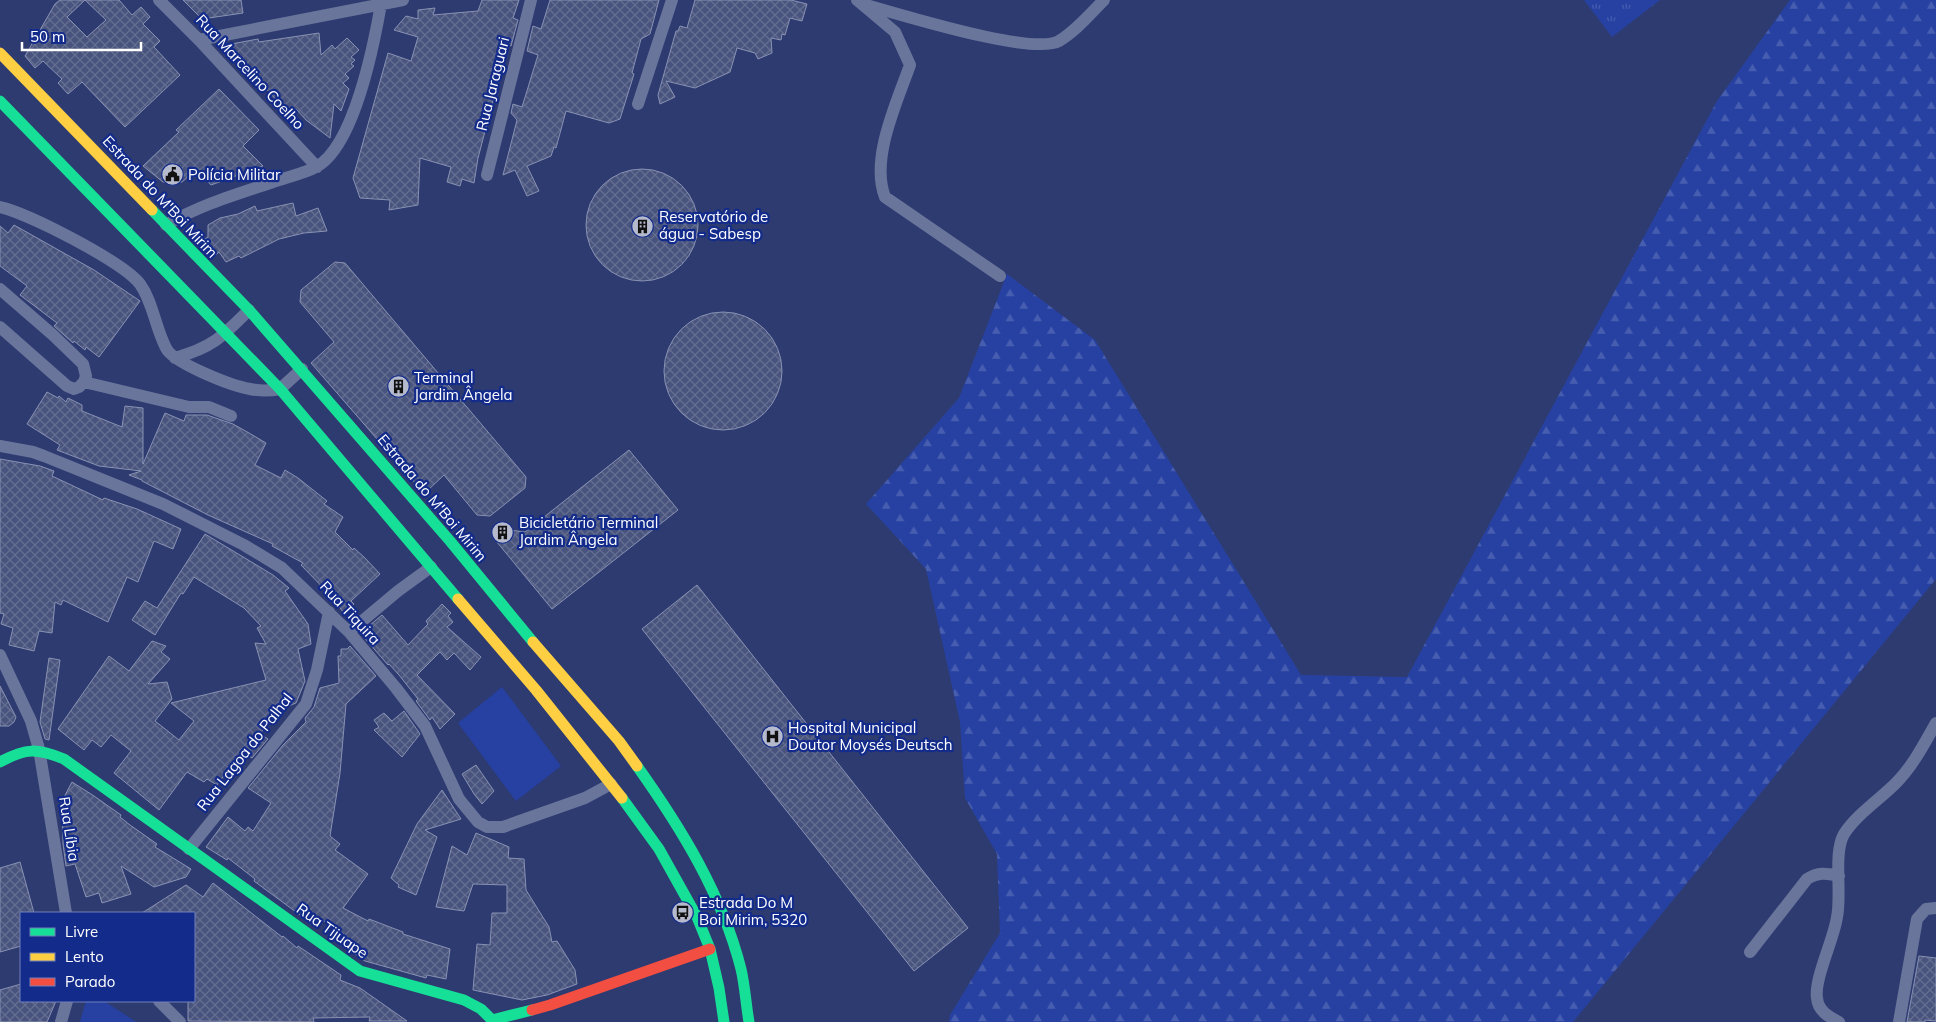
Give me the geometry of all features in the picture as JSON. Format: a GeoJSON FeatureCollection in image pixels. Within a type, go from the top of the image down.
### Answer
{"type":"FeatureCollection","features":[{"type":"Feature","properties":{"kind":"main road","name":"Estrada do M'Boi Mirim"},"geometry":{"type":"LineString","coordinates":[[0,53],[249,310],[444,533],[619,741],[622,773],[635,814],[659,849],[697,917],[710,949],[724,1022]]}},
{"type":"Feature","properties":{"kind":"main road","name":"Estrada do M'Boi Mirim"},"geometry":{"type":"LineString","coordinates":[[0,101],[280,389],[536,690],[585,751],[622,773],[669,811],[710,884],[732,940],[741,970],[749,1022]]}},
{"type":"Feature","properties":{"kind":"main road"},"geometry":{"type":"LineString","coordinates":[[475,618],[472,610],[476,599],[484,595],[496,596]]}},
{"type":"Feature","properties":{"kind":"main road"},"geometry":{"type":"LineString","coordinates":[[0,762],[16,753],[40,749]]}},
{"type":"Feature","properties":{"kind":"main road","name":"Rua Tijuape"},"geometry":{"type":"LineString","coordinates":[[40,749],[64,759],[360,971],[464,1000],[482,1009],[489,1021],[550,1005],[710,949]]}},
{"type":"Feature","properties":{"kind":"street","name":"Rua Marcelino Coelho"},"geometry":{"type":"LineString","coordinates":[[158,0],[199,40],[317,167]]}},
{"type":"Feature","properties":{"kind":"street"},"geometry":{"type":"LineString","coordinates":[[199,40],[403,0]]}},
{"type":"Feature","properties":{"kind":"street","name":"Rua Jaraguari"},"geometry":{"type":"LineString","coordinates":[[487,175],[531,0]]}},
{"type":"Feature","properties":{"kind":"street"},"geometry":{"type":"LineString","coordinates":[[638,104],[672,0]]}},
{"type":"Feature","properties":{"kind":"street"},"geometry":{"type":"LineString","coordinates":[[859,2],[992,39],[1046,44],[1058,42],[1076,28],[1104,0]]}},
{"type":"Feature","properties":{"kind":"street"},"geometry":{"type":"LineString","coordinates":[[859,2],[895,32],[910,65],[881,152],[881,180],[886,197],[1000,276]]}},
{"type":"Feature","properties":{"kind":"street"},"geometry":{"type":"LineString","coordinates":[[166,225],[194,209],[317,167],[335,149],[345,132],[368,66],[381,4]]}},
{"type":"Feature","properties":{"kind":"street"},"geometry":{"type":"LineString","coordinates":[[0,207],[12,210],[50,228],[126,272],[138,282],[146,295],[166,350],[175,358],[201,372],[248,389],[267,391],[280,389],[302,369]]}},
{"type":"Feature","properties":{"kind":"street"},"geometry":{"type":"LineString","coordinates":[[0,289],[54,335],[83,364],[86,376],[84,382],[74,389],[67,386],[0,327]]}},
{"type":"Feature","properties":{"kind":"street"},"geometry":{"type":"LineString","coordinates":[[175,358],[198,351],[214,343],[249,310]]}},
{"type":"Feature","properties":{"kind":"street"},"geometry":{"type":"LineString","coordinates":[[84,382],[188,407],[209,407],[231,416]]}},
{"type":"Feature","properties":{"kind":"street","name":"Rua Tiquira"},"geometry":{"type":"LineString","coordinates":[[0,446],[33,452],[163,504],[244,545],[282,568],[349,632],[396,688],[425,726],[459,799],[478,822],[486,827],[503,828],[585,798],[622,773]]}},
{"type":"Feature","properties":{"kind":"street"},"geometry":{"type":"LineString","coordinates":[[349,632],[398,591],[431,567]]}},
{"type":"Feature","properties":{"kind":"street","name":"Rua Lagoa do Palhal"},"geometry":{"type":"LineString","coordinates":[[190,849],[306,704],[317,670],[329,612]]}},
{"type":"Feature","properties":{"kind":"street","name":"Rua Líbia"},"geometry":{"type":"LineString","coordinates":[[0,656],[32,721],[40,749],[66,912]]}},
{"type":"Feature","properties":{"kind":"street"},"geometry":{"type":"LineString","coordinates":[[1839,1022],[1828,1017],[1819,1007],[1816,998],[1818,984],[1837,918],[1840,848],[1843,837],[1849,827],[1897,782],[1916,759],[1936,723]]}},
{"type":"Feature","properties":{"kind":"street"},"geometry":{"type":"LineString","coordinates":[[1750,952],[1807,879],[1815,873],[1839,876]]}},
{"type":"Feature","properties":{"kind":"street"},"geometry":{"type":"LineString","coordinates":[[1900,1022],[1917,919],[1926,908],[1936,908]]}},
{"type":"Feature","properties":{"kind":"street"},"geometry":{"type":"LineString","coordinates":[[61,1022],[67,1002]]}},
{"type":"Feature","properties":{"kind":"street"},"geometry":{"type":"LineString","coordinates":[[160,1002],[180,1022]]}},
{"type":"Feature","properties":{"kind":"green space"},"geometry":{"type":"Polygon","coordinates":[[[1584,0],[1660,0],[1612,37],[1584,0]]]}},
{"type":"Feature","properties":{"kind":"green space"},"geometry":{"type":"Polygon","coordinates":[[[1790,0],[1936,0],[1936,579],[1573,1022],[949,1022],[950,1015],[1000,933],[997,854],[965,798],[960,722],[926,569],[866,504],[959,398],[1007,274],[1095,340],[1301,675],[1407,677],[1717,101],[1790,0]]]}},
{"type":"Feature","properties":{"kind":"green space"},"geometry":{"type":"Polygon","coordinates":[[[502,687],[561,766],[516,801],[458,723],[502,687]]]}},
{"type":"Feature","properties":{"kind":"green space"},"geometry":{"type":"Polygon","coordinates":[[[86,1002],[106,1002],[136,1022],[80,1022],[86,1002]]]}},
{"type":"Feature","properties":{"kind":"building"},"geometry":{"type":"Polygon","coordinates":[[[60,0],[85,0],[119,0],[132,15],[141,7],[150,17],[143,24],[160,41],[154,47],[180,75],[125,127],[82,82],[68,94],[58,83],[62,79],[43,61],[35,68],[25,56],[55,4],[60,0]],[[85,0],[67,17],[87,37],[106,20],[85,0]]]}},
{"type":"Feature","properties":{"kind":"building"},"geometry":{"type":"Polygon","coordinates":[[[183,0],[241,0],[243,13],[202,19],[183,0]]]}},
{"type":"Feature","properties":{"kind":"building"},"geometry":{"type":"Polygon","coordinates":[[[482,0],[519,0],[513,18],[518,20],[511,46],[509,45],[500,74],[478,158],[474,183],[462,179],[460,186],[447,182],[451,167],[420,158],[418,205],[389,210],[390,200],[360,198],[353,178],[388,53],[411,61],[418,37],[394,30],[406,16],[418,19],[418,10],[435,8],[433,15],[478,11],[482,0]]]}},
{"type":"Feature","properties":{"kind":"building"},"geometry":{"type":"Polygon","coordinates":[[[550,0],[659,0],[650,34],[641,39],[632,73],[634,74],[620,119],[609,123],[566,111],[556,148],[554,147],[551,156],[527,166],[539,191],[527,196],[515,170],[503,175],[517,120],[511,113],[513,104],[522,107],[538,55],[527,51],[533,26],[541,29],[550,0]]]}},
{"type":"Feature","properties":{"kind":"building"},"geometry":{"type":"Polygon","coordinates":[[[695,0],[791,0],[807,4],[802,21],[790,18],[785,35],[782,34],[781,40],[771,38],[772,53],[758,59],[755,53],[737,48],[730,72],[695,88],[666,81],[675,97],[660,104],[658,95],[676,31],[678,31],[680,26],[687,28],[695,0]]]}},
{"type":"Feature","properties":{"kind":"building"},"geometry":{"type":"Polygon","coordinates":[[[319,33],[321,55],[332,45],[335,49],[347,38],[359,50],[351,57],[355,60],[351,64],[354,66],[345,74],[349,78],[343,83],[349,89],[341,111],[334,104],[330,138],[306,120],[296,109],[290,115],[226,45],[258,39],[259,42],[319,33]]]}},
{"type":"Feature","properties":{"kind":"building"},"geometry":{"type":"Polygon","coordinates":[[[219,89],[259,130],[243,146],[263,166],[211,185],[197,169],[182,182],[163,182],[143,166],[179,132],[176,130],[219,89]]]}},
{"type":"Feature","properties":{"kind":"building","name":"Reservatório de água - Sabesp"},"geometry":{"type":"Polygon","coordinates":[[[642,169],[664,173],[682,185],[694,203],[698,225],[694,247],[682,265],[664,277],[642,281],[620,277],[602,265],[590,247],[586,225],[590,203],[602,185],[620,173],[642,169]]]}},
{"type":"Feature","properties":{"kind":"building"},"geometry":{"type":"Polygon","coordinates":[[[293,203],[296,216],[318,208],[327,231],[304,233],[279,239],[241,258],[239,256],[226,262],[219,252],[216,255],[203,240],[208,237],[208,225],[220,218],[238,214],[255,206],[257,211],[293,203]]]}},
{"type":"Feature","properties":{"kind":"building"},"geometry":{"type":"Polygon","coordinates":[[[14,225],[94,270],[140,301],[99,357],[86,347],[85,350],[74,341],[73,343],[54,326],[57,323],[20,295],[27,286],[0,266],[0,226],[8,233],[14,225]]]}},
{"type":"Feature","properties":{"kind":"building","name":"Terminal Jardim Ângela"},"geometry":{"type":"Polygon","coordinates":[[[335,262],[345,263],[526,477],[525,488],[490,516],[477,515],[444,475],[428,490],[423,492],[311,363],[334,342],[300,302],[301,290],[335,262]]]}},
{"type":"Feature","properties":{"kind":"building"},"geometry":{"type":"Polygon","coordinates":[[[723,312],[734,313],[756,322],[772,338],[781,360],[781,382],[772,404],[756,420],[734,429],[723,430],[712,429],[690,420],[674,404],[665,382],[664,371],[665,360],[674,338],[690,322],[712,313],[723,312]]]}},
{"type":"Feature","properties":{"kind":"building"},"geometry":{"type":"Polygon","coordinates":[[[47,392],[58,398],[59,396],[66,402],[68,398],[82,405],[82,411],[122,427],[125,406],[143,408],[143,464],[165,413],[184,421],[186,415],[207,415],[233,424],[266,443],[255,465],[281,478],[285,470],[327,501],[324,504],[343,517],[335,532],[380,574],[351,601],[354,604],[344,613],[336,603],[336,595],[334,599],[301,565],[303,563],[272,546],[273,544],[208,515],[129,475],[141,471],[99,466],[57,450],[60,445],[27,424],[47,392]]]}},
{"type":"Feature","properties":{"kind":"building"},"geometry":{"type":"Polygon","coordinates":[[[629,450],[678,510],[552,609],[492,536],[501,529],[525,532],[629,450]]]}},
{"type":"Feature","properties":{"kind":"building"},"geometry":{"type":"Polygon","coordinates":[[[0,459],[40,466],[54,471],[52,476],[103,500],[104,498],[137,509],[181,529],[173,549],[154,541],[138,582],[127,577],[108,622],[63,600],[61,605],[55,602],[52,633],[39,631],[34,651],[9,645],[13,628],[1,624],[4,614],[0,613],[0,459]]]}},
{"type":"Feature","properties":{"kind":"building"},"geometry":{"type":"Polygon","coordinates":[[[205,534],[273,575],[289,588],[285,591],[308,624],[311,644],[298,649],[305,681],[296,703],[276,711],[260,734],[268,739],[252,758],[242,752],[217,785],[207,779],[204,782],[187,772],[159,810],[114,773],[131,751],[111,735],[101,747],[92,740],[84,750],[58,729],[109,656],[129,671],[152,641],[166,646],[161,652],[170,659],[148,684],[167,682],[172,699],[155,721],[179,740],[194,721],[171,703],[266,680],[255,643],[266,644],[257,628],[261,626],[244,608],[194,577],[183,594],[181,593],[155,635],[132,620],[145,601],[157,608],[205,534]]]}},
{"type":"Feature","properties":{"kind":"building","name":"Hospital Municipal Doutor Moysés Deutsch"},"geometry":{"type":"Polygon","coordinates":[[[697,585],[968,928],[914,971],[642,629],[697,585]]]}},
{"type":"Feature","properties":{"kind":"building"},"geometry":{"type":"Polygon","coordinates":[[[442,604],[451,613],[448,616],[453,622],[447,627],[481,657],[470,670],[454,653],[447,660],[440,652],[417,675],[455,714],[440,729],[432,717],[430,720],[416,701],[418,699],[399,675],[362,635],[382,615],[408,645],[428,624],[426,621],[442,604]]]}},
{"type":"Feature","properties":{"kind":"building"},"geometry":{"type":"Polygon","coordinates":[[[350,646],[376,676],[346,704],[340,773],[330,836],[340,844],[335,850],[368,874],[343,908],[368,921],[369,919],[403,932],[403,934],[450,949],[446,979],[427,975],[426,978],[365,961],[336,941],[340,932],[321,919],[315,926],[254,881],[255,879],[228,858],[227,860],[206,847],[228,817],[245,831],[248,827],[253,831],[271,803],[248,788],[283,745],[306,722],[305,718],[314,707],[320,688],[339,683],[338,656],[341,656],[341,649],[347,649],[350,646]]]}},
{"type":"Feature","properties":{"kind":"building"},"geometry":{"type":"Polygon","coordinates":[[[49,658],[60,660],[49,740],[45,739],[40,722],[49,658]]]}},
{"type":"Feature","properties":{"kind":"building"},"geometry":{"type":"Polygon","coordinates":[[[0,686],[16,717],[9,726],[0,726],[0,686]]]}},
{"type":"Feature","properties":{"kind":"building"},"geometry":{"type":"Polygon","coordinates":[[[404,711],[420,734],[402,757],[374,730],[379,727],[374,720],[384,713],[392,721],[404,711]]]}},
{"type":"Feature","properties":{"kind":"building"},"geometry":{"type":"Polygon","coordinates":[[[476,765],[494,791],[482,804],[462,774],[476,765]]]}},
{"type":"Feature","properties":{"kind":"building"},"geometry":{"type":"Polygon","coordinates":[[[72,782],[121,815],[120,817],[157,844],[155,847],[191,869],[186,877],[154,887],[121,866],[131,894],[102,903],[99,893],[86,897],[75,864],[66,866],[63,844],[62,801],[72,782]]]}},
{"type":"Feature","properties":{"kind":"building"},"geometry":{"type":"Polygon","coordinates":[[[442,790],[461,819],[425,830],[437,837],[416,895],[398,887],[399,885],[391,878],[417,824],[442,790]]]}},
{"type":"Feature","properties":{"kind":"building"},"geometry":{"type":"Polygon","coordinates":[[[476,833],[509,847],[508,858],[524,859],[526,890],[549,927],[552,942],[557,941],[575,970],[577,984],[547,995],[522,1000],[473,990],[477,944],[490,945],[492,913],[507,913],[507,885],[473,884],[464,911],[436,907],[452,846],[467,855],[476,833]]]}},
{"type":"Feature","properties":{"kind":"building"},"geometry":{"type":"Polygon","coordinates":[[[20,862],[34,912],[20,912],[20,946],[0,952],[0,868],[20,862]]]}},
{"type":"Feature","properties":{"kind":"building"},"geometry":{"type":"Polygon","coordinates":[[[213,883],[297,948],[298,946],[341,975],[340,980],[360,988],[407,1021],[369,1021],[370,1017],[313,1018],[314,1022],[188,1021],[188,1002],[195,1002],[195,912],[144,912],[186,885],[203,897],[213,883]]]}},
{"type":"Feature","properties":{"kind":"building"},"geometry":{"type":"Polygon","coordinates":[[[1919,956],[1936,958],[1936,1021],[1907,1022],[1919,956]]]}},
{"type":"Feature","properties":{"kind":"building"},"geometry":{"type":"Polygon","coordinates":[[[20,984],[20,1002],[56,1002],[47,1022],[0,1022],[0,990],[20,984]]]}},
{"type":"Feature","properties":{"kind":"traffic: fast"},"geometry":{"type":"LineString","coordinates":[[0,101],[280,389],[458,599]]}},
{"type":"Feature","properties":{"kind":"traffic: fast"},"geometry":{"type":"LineString","coordinates":[[152,210],[249,310],[450,541],[533,642]]}},
{"type":"Feature","properties":{"kind":"traffic: fast"},"geometry":{"type":"LineString","coordinates":[[0,762],[17,754],[31,751],[38,751],[64,759],[360,971],[464,1000],[481,1009],[492,1020],[532,1010]]}},
{"type":"Feature","properties":{"kind":"traffic: fast"},"geometry":{"type":"LineString","coordinates":[[637,766],[684,838],[723,914],[741,969],[749,1022]]}},
{"type":"Feature","properties":{"kind":"traffic: fast"},"geometry":{"type":"LineString","coordinates":[[622,798],[659,849],[697,917],[710,949],[724,1022]]}},
{"type":"Feature","properties":{"kind":"traffic: slow"},"geometry":{"type":"LineString","coordinates":[[0,53],[152,210]]}},
{"type":"Feature","properties":{"kind":"traffic: slow"},"geometry":{"type":"LineString","coordinates":[[458,599],[536,690],[622,798]]}},
{"type":"Feature","properties":{"kind":"traffic: slow"},"geometry":{"type":"LineString","coordinates":[[533,642],[619,741],[637,766]]}},
{"type":"Feature","properties":{"kind":"traffic: jam"},"geometry":{"type":"LineString","coordinates":[[532,1010],[710,949]]}},
{"type":"Feature","properties":{"kind":"place","name":"Polícia Militar"},"geometry":{"type":"Point","coordinates":[172,175]}},
{"type":"Feature","properties":{"kind":"place","name":"Reservatório de água - Sabesp"},"geometry":{"type":"Point","coordinates":[643,226]}},
{"type":"Feature","properties":{"kind":"place","name":"Terminal Jardim Ângela"},"geometry":{"type":"Point","coordinates":[398,387]}},
{"type":"Feature","properties":{"kind":"place","name":"Bicicletário Terminal Jardim Ângela"},"geometry":{"type":"Point","coordinates":[503,532]}},
{"type":"Feature","properties":{"kind":"place","name":"Hospital Municipal Doutor Moysés Deutsch"},"geometry":{"type":"Point","coordinates":[772,737]}},
{"type":"Feature","properties":{"kind":"place","name":"Estrada Do M Boi Mirim, 5320"},"geometry":{"type":"Point","coordinates":[683,912]}}]}
